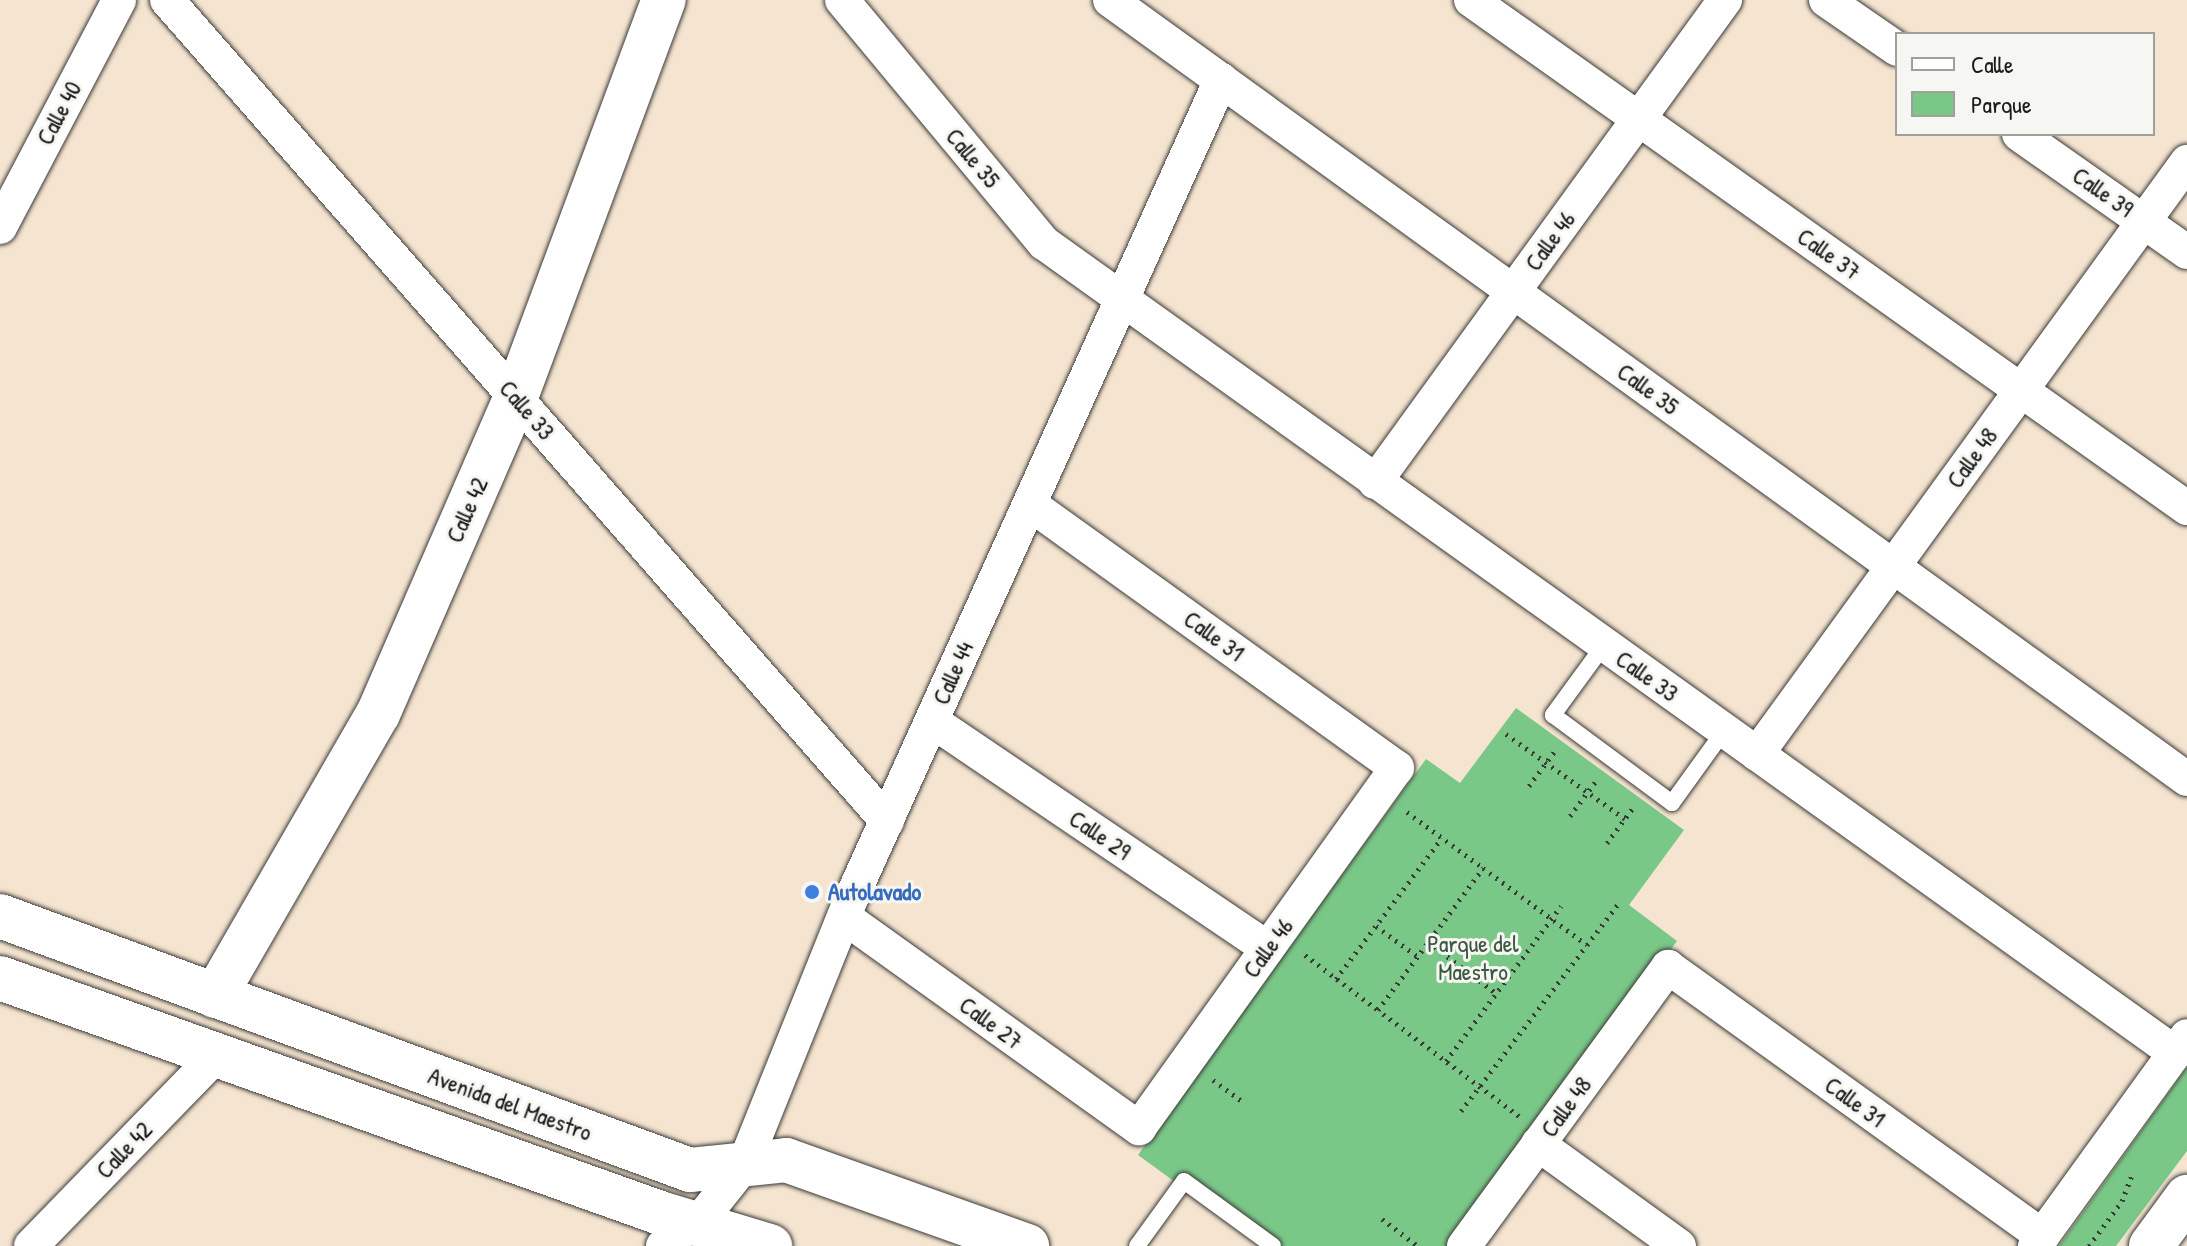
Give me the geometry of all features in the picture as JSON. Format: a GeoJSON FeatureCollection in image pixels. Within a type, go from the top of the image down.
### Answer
{"type":"FeatureCollection","features":[{"type":"Feature","properties":{"kind":"street","name":"Calle 40"},"geometry":{"type":"LineString","coordinates":[[0,227],[119,0]]}},
{"type":"Feature","properties":{"kind":"street","name":"Calle 33"},"geometry":{"type":"LineString","coordinates":[[167,0],[887,821]]}},
{"type":"Feature","properties":{"kind":"street","name":"Calle 42"},"geometry":{"type":"LineString","coordinates":[[215,996],[378,714],[516,397],[664,0]]}},
{"type":"Feature","properties":{"kind":"street","name":"Calle 35"},"geometry":{"type":"LineString","coordinates":[[842,0],[1044,243],[1120,300]]}},
{"type":"Feature","properties":{"kind":"street","name":"Calle 35"},"geometry":{"type":"LineString","coordinates":[[1110,0],[2187,779]]}},
{"type":"Feature","properties":{"kind":"street","name":"Calle 37"},"geometry":{"type":"LineString","coordinates":[[1471,0],[2187,508]]}},
{"type":"Feature","properties":{"kind":"street","name":"Calle 46"},"geometry":{"type":"LineString","coordinates":[[1375,482],[1725,0]]}},
{"type":"Feature","properties":{"kind":"street"},"geometry":{"type":"LineString","coordinates":[[1826,0],[1895,48]]}},
{"type":"Feature","properties":{"kind":"street","name":"Calle 44"},"geometry":{"type":"LineString","coordinates":[[716,1239],[844,917],[1221,80]]}},
{"type":"Feature","properties":{"kind":"street","name":"Calle 39"},"geometry":{"type":"LineString","coordinates":[[2022,136],[2187,252]]}},
{"type":"Feature","properties":{"kind":"street","name":"Calle 48"},"geometry":{"type":"LineString","coordinates":[[1757,754],[2187,162]]}},
{"type":"Feature","properties":{"kind":"street","name":"Calle 33"},"geometry":{"type":"LineString","coordinates":[[1120,300],[1724,731],[2181,1044]]}},
{"type":"Feature","properties":{"kind":"street","name":"Calle 31"},"geometry":{"type":"LineString","coordinates":[[1030,504],[1397,768]]}},
{"type":"Feature","properties":{"kind":"street","name":"Calle 29"},"geometry":{"type":"LineString","coordinates":[[932,721],[1282,949]]}},
{"type":"Feature","properties":{"kind":"street","name":"Calle 46"},"geometry":{"type":"LineString","coordinates":[[1139,1128],[1282,949],[1397,768]]}},
{"type":"Feature","properties":{"kind":"street","name":"Avenida del Maestro"},"geometry":{"type":"LineString","coordinates":[[0,916],[690,1170],[786,1160],[1027,1246]]}},
{"type":"Feature","properties":{"kind":"street","name":"Calle 27"},"geometry":{"type":"LineString","coordinates":[[844,917],[1139,1128]]}},
{"type":"Feature","properties":{"kind":"street","name":"Calle 48"},"geometry":{"type":"LineString","coordinates":[[1464,1246],[1535,1134],[1668,967]]}},
{"type":"Feature","properties":{"kind":"street","name":"Calle 31"},"geometry":{"type":"LineString","coordinates":[[1668,967],[2038,1241]]}},
{"type":"Feature","properties":{"kind":"street"},"geometry":{"type":"LineString","coordinates":[[0,978],[218,1054],[716,1239]]}},
{"type":"Feature","properties":{"kind":"street"},"geometry":{"type":"LineString","coordinates":[[2038,1241],[2181,1044]]}},
{"type":"Feature","properties":{"kind":"street","name":"Calle 42"},"geometry":{"type":"LineString","coordinates":[[31,1246],[218,1054]]}},
{"type":"Feature","properties":{"kind":"street"},"geometry":{"type":"LineString","coordinates":[[1535,1134],[1679,1246]]}},
{"type":"Feature","properties":{"kind":"street"},"geometry":{"type":"LineString","coordinates":[[2151,1246],[2187,1197]]}},
{"type":"Feature","properties":{"kind":"lane"},"geometry":{"type":"LineString","coordinates":[[1604,645],[1553,715],[1672,803],[1724,731]]}},
{"type":"Feature","properties":{"kind":"lane"},"geometry":{"type":"LineString","coordinates":[[1137,1246],[1184,1181],[1273,1246]]}},
{"type":"Feature","properties":{"kind":"path"},"geometry":{"type":"LineString","coordinates":[[1506,734],[1625,819]]}},
{"type":"Feature","properties":{"kind":"path"},"geometry":{"type":"LineString","coordinates":[[1529,786],[1563,739]]}},
{"type":"Feature","properties":{"kind":"path"},"geometry":{"type":"LineString","coordinates":[[1570,816],[1605,769]]}},
{"type":"Feature","properties":{"kind":"path"},"geometry":{"type":"LineString","coordinates":[[1607,843],[1641,796]]}},
{"type":"Feature","properties":{"kind":"path"},"geometry":{"type":"LineString","coordinates":[[1399,806],[1587,945]]}},
{"type":"Feature","properties":{"kind":"path"},"geometry":{"type":"LineString","coordinates":[[1336,979],[1442,838]]}},
{"type":"Feature","properties":{"kind":"path"},"geometry":{"type":"LineString","coordinates":[[1378,1010],[1483,868]]}},
{"type":"Feature","properties":{"kind":"path"},"geometry":{"type":"LineString","coordinates":[[1461,1111],[1482,1088],[1619,903]]}},
{"type":"Feature","properties":{"kind":"path"},"geometry":{"type":"LineString","coordinates":[[1446,1061],[1561,906]]}},
{"type":"Feature","properties":{"kind":"path"},"geometry":{"type":"LineString","coordinates":[[1376,926],[1418,957]]}},
{"type":"Feature","properties":{"kind":"path"},"geometry":{"type":"LineString","coordinates":[[1428,942],[1496,993]]}},
{"type":"Feature","properties":{"kind":"path"},"geometry":{"type":"LineString","coordinates":[[1282,949],[1336,979],[1482,1088],[1535,1134]]}},
{"type":"Feature","properties":{"kind":"path"},"geometry":{"type":"LineString","coordinates":[[1207,1075],[1245,1103]]}},
{"type":"Feature","properties":{"kind":"path"},"geometry":{"type":"LineString","coordinates":[[2089,1246],[2122,1201],[2136,1164]]}},
{"type":"Feature","properties":{"kind":"path"},"geometry":{"type":"LineString","coordinates":[[1382,1219],[1418,1246]]}},
{"type":"Feature","properties":{"kind":"green space","name":"Parque del Maestro"},"geometry":{"type":"Polygon","coordinates":[[[1516,708],[1684,830],[1629,905],[1677,941],[1453,1246],[1263,1246],[1138,1155],[1426,759],[1460,783],[1516,708]]]}},
{"type":"Feature","properties":{"kind":"green space"},"geometry":{"type":"Polygon","coordinates":[[[2187,1067],[2187,1151],[2116,1246],[2059,1246],[2187,1067]]]}},
{"type":"Feature","properties":{"kind":"place","name":"Autolavado"},"geometry":{"type":"Point","coordinates":[812,892]}}]}
